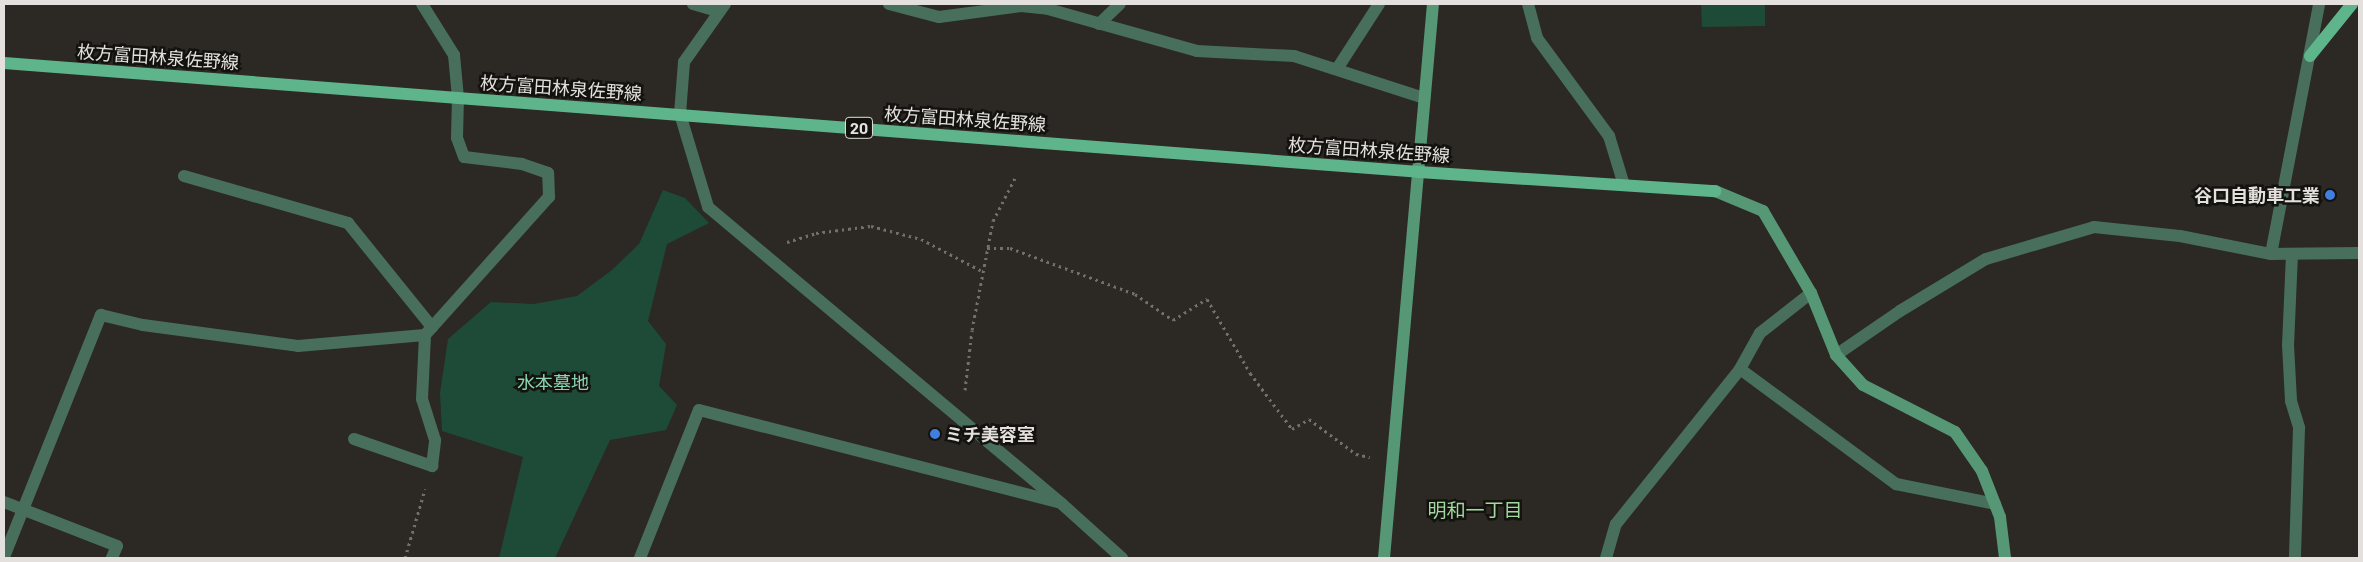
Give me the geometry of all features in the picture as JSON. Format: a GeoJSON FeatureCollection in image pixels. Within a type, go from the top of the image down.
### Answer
{"type":"FeatureCollection","features":[{"type":"Feature","properties":{"kind":"main road"},"geometry":{"type":"LineString","coordinates":[[2310,56],[2352,4]]}},
{"type":"Feature","properties":{"kind":"main road","name":"枚方富田林泉佐野線"},"geometry":{"type":"LineString","coordinates":[[4,63],[1418,172],[1715,191]]}},
{"type":"Feature","properties":{"kind":"street"},"geometry":{"type":"LineString","coordinates":[[354,439],[432,466],[436,440],[422,399],[429,331],[549,197],[548,173],[522,164],[464,157],[457,138],[458,98],[454,56],[422,4]]}},
{"type":"Feature","properties":{"kind":"street"},"geometry":{"type":"LineString","coordinates":[[693,4],[721,7],[684,62],[680,114],[708,207],[1062,504],[1122,558]]}},
{"type":"Feature","properties":{"kind":"street"},"geometry":{"type":"LineString","coordinates":[[889,4],[939,18],[1021,6],[1048,9],[1197,51],[1294,56],[1337,68],[1424,98]]}},
{"type":"Feature","properties":{"kind":"street"},"geometry":{"type":"LineString","coordinates":[[1099,24],[1120,4]]}},
{"type":"Feature","properties":{"kind":"street"},"geometry":{"type":"LineString","coordinates":[[1337,68],[1379,4]]}},
{"type":"Feature","properties":{"kind":"street"},"geometry":{"type":"LineString","coordinates":[[1384,558],[1432,4]]}},
{"type":"Feature","properties":{"kind":"street"},"geometry":{"type":"LineString","coordinates":[[1528,4],[1537,38],[1609,136],[1624,185]]}},
{"type":"Feature","properties":{"kind":"street"},"geometry":{"type":"LineString","coordinates":[[2271,254],[2310,56],[2318,4]]}},
{"type":"Feature","properties":{"kind":"street"},"geometry":{"type":"LineString","coordinates":[[184,176],[348,223],[429,331]]}},
{"type":"Feature","properties":{"kind":"street"},"geometry":{"type":"LineString","coordinates":[[1715,191],[1763,211],[1811,293],[1836,355],[1863,385],[1955,432],[1982,471],[2000,517],[2005,558]]}},
{"type":"Feature","properties":{"kind":"street"},"geometry":{"type":"LineString","coordinates":[[1836,355],[1900,311],[1986,258],[2094,227],[2180,236],[2271,254],[2359,253]]}},
{"type":"Feature","properties":{"kind":"street"},"geometry":{"type":"LineString","coordinates":[[2292,254],[2288,345],[2291,401],[2299,428],[2295,558]]}},
{"type":"Feature","properties":{"kind":"street"},"geometry":{"type":"LineString","coordinates":[[1606,558],[1616,524],[1740,369],[1760,333],[1811,293]]}},
{"type":"Feature","properties":{"kind":"street"},"geometry":{"type":"LineString","coordinates":[[4,557],[101,315],[143,325],[298,346],[429,331]]}},
{"type":"Feature","properties":{"kind":"street"},"geometry":{"type":"LineString","coordinates":[[1740,369],[1896,484],[1995,504]]}},
{"type":"Feature","properties":{"kind":"street"},"geometry":{"type":"LineString","coordinates":[[640,558],[699,410],[1062,504]]}},
{"type":"Feature","properties":{"kind":"street"},"geometry":{"type":"LineString","coordinates":[[4,502],[117,546],[112,558]]}},
{"type":"Feature","properties":{"kind":"path"},"geometry":{"type":"LineString","coordinates":[[962,420],[972,330],[982,270],[993,221],[1016,176]]}},
{"type":"Feature","properties":{"kind":"path"},"geometry":{"type":"LineString","coordinates":[[760,250],[816,233],[871,226],[921,239],[982,270]]}},
{"type":"Feature","properties":{"kind":"path"},"geometry":{"type":"LineString","coordinates":[[987,248],[1010,248],[1135,294],[1173,320],[1207,299],[1250,374],[1292,429],[1309,419],[1356,454],[1392,462]]}},
{"type":"Feature","properties":{"kind":"path"},"geometry":{"type":"LineString","coordinates":[[404,558],[432,466]]}},
{"type":"Feature","properties":{"kind":"green space"},"geometry":{"type":"Polygon","coordinates":[[[1701,4],[1765,4],[1765,26],[1702,27],[1701,4]]]}},
{"type":"Feature","properties":{"kind":"green space","name":"水本墓地"},"geometry":{"type":"Polygon","coordinates":[[[663,190],[685,198],[709,223],[667,244],[648,321],[666,344],[659,386],[677,405],[666,430],[610,440],[555,558],[499,558],[523,457],[442,431],[440,393],[448,339],[491,302],[534,304],[577,296],[612,270],[639,244],[663,190]]]}},
{"type":"Feature","properties":{"kind":"place","name":"谷口自動車工業"},"geometry":{"type":"Point","coordinates":[2330,195]}},
{"type":"Feature","properties":{"kind":"place","name":"ミチ美容室"},"geometry":{"type":"Point","coordinates":[935,434]}},
{"type":"Feature","properties":{"kind":"district","name":"明和一丁目"},"geometry":{"type":"Point","coordinates":[1475,510]}}]}
